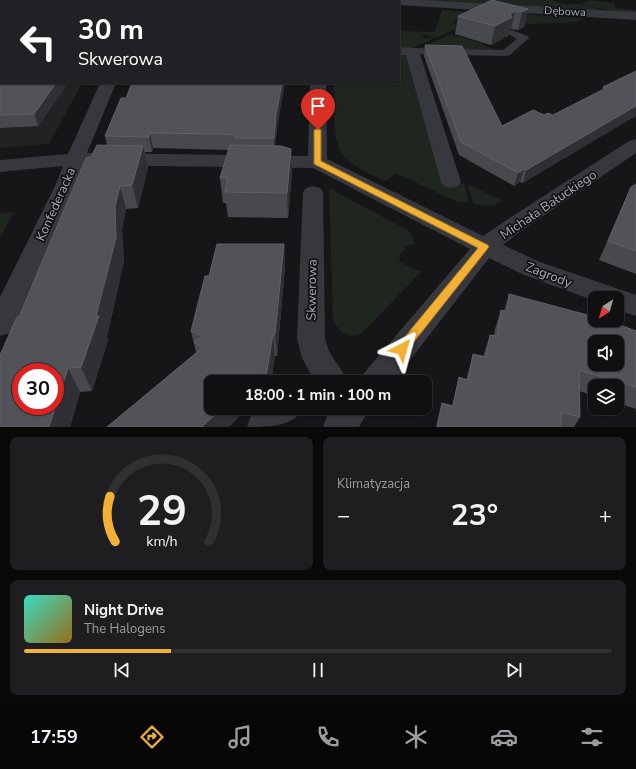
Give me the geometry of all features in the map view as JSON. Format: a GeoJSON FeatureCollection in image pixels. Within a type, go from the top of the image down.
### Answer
{"type":"FeatureCollection","features":[{"type":"Feature","properties":{"kind":"street","name":"Dębowa"},"geometry":{"type":"LineString","coordinates":[[400,2],[636,16]]}},
{"type":"Feature","properties":{"kind":"street"},"geometry":{"type":"LineString","coordinates":[[405,51],[451,182]]}},
{"type":"Feature","properties":{"kind":"street","name":"Konfederacka"},"geometry":{"type":"LineString","coordinates":[[0,325],[66,184],[75,159],[108,84]]}},
{"type":"Feature","properties":{"kind":"street"},"geometry":{"type":"LineString","coordinates":[[317,162],[318,84]]}},
{"type":"Feature","properties":{"kind":"street","name":"Michała Bałuckiego"},"geometry":{"type":"LineString","coordinates":[[381,375],[485,247],[513,226],[636,145]]}},
{"type":"Feature","properties":{"kind":"street"},"geometry":{"type":"LineString","coordinates":[[0,166],[75,159],[317,162],[485,247]]}},
{"type":"Feature","properties":{"kind":"street","name":"Skwerowa"},"geometry":{"type":"LineString","coordinates":[[312,192],[311,344],[327,375]]}},
{"type":"Feature","properties":{"kind":"street","name":"Zagrody"},"geometry":{"type":"LineString","coordinates":[[485,247],[531,268],[596,291]]}},
{"type":"Feature","properties":{"kind":"street","name":"Zagrody"},"geometry":{"type":"LineString","coordinates":[[624,301],[636,306]]}},
{"type":"Feature","properties":{"kind":"street"},"geometry":{"type":"LineString","coordinates":[[263,427],[269,420],[277,415]]}},
{"type":"Feature","properties":{"kind":"street"},"geometry":{"type":"LineString","coordinates":[[339,427],[348,415]]}},
{"type":"Feature","properties":{"kind":"lane"},"geometry":{"type":"LineString","coordinates":[[405,51],[506,53],[524,38],[512,33]]}},
{"type":"Feature","properties":{"kind":"shaded area"},"geometry":{"type":"Polygon","coordinates":[[[407,0],[553,0],[566,4],[587,5],[602,11],[407,0]]]}},
{"type":"Feature","properties":{"kind":"shaded area"},"geometry":{"type":"Polygon","coordinates":[[[586,0],[614,3],[615,8],[636,10],[636,13],[608,11],[578,3],[589,2],[586,0]]]}},
{"type":"Feature","properties":{"kind":"shaded area"},"geometry":{"type":"Polygon","coordinates":[[[442,10],[467,12],[454,21],[457,28],[436,38],[429,37],[430,36],[426,34],[421,36],[425,38],[435,38],[409,48],[449,183],[464,184],[469,203],[455,201],[396,173],[386,181],[354,165],[344,156],[337,144],[334,118],[334,84],[400,84],[400,31],[435,32],[442,10]]]}},
{"type":"Feature","properties":{"kind":"shaded area"},"geometry":{"type":"Polygon","coordinates":[[[484,12],[583,18],[576,22],[529,24],[484,12]]]}},
{"type":"Feature","properties":{"kind":"shaded area"},"geometry":{"type":"Polygon","coordinates":[[[451,34],[483,44],[498,50],[419,49],[451,34]]]}},
{"type":"Feature","properties":{"kind":"shaded area"},"geometry":{"type":"Polygon","coordinates":[[[0,84],[81,84],[49,144],[0,148],[0,84]]]}},
{"type":"Feature","properties":{"kind":"shaded area"},"geometry":{"type":"Polygon","coordinates":[[[468,186],[502,200],[494,206],[474,204],[468,186]]]}},
{"type":"Feature","properties":{"kind":"shaded area"},"geometry":{"type":"Polygon","coordinates":[[[329,188],[409,231],[415,243],[413,245],[403,246],[405,250],[399,255],[400,262],[421,272],[364,331],[355,335],[342,332],[333,320],[329,188]]]}},
{"type":"Feature","properties":{"kind":"shaded area"},"geometry":{"type":"Polygon","coordinates":[[[14,212],[0,237],[0,213],[14,212]]]}},
{"type":"Feature","properties":{"kind":"building"},"geometry":{"type":"Polygon","coordinates":[[[492,0],[528,9],[522,12],[515,11],[510,14],[512,17],[495,26],[458,16],[492,0]]]}},
{"type":"Feature","properties":{"kind":"building"},"geometry":{"type":"Polygon","coordinates":[[[425,45],[462,46],[502,126],[533,110],[544,115],[548,113],[553,115],[606,88],[603,87],[636,71],[636,106],[526,170],[524,169],[518,173],[461,142],[425,45]]]}},
{"type":"Feature","properties":{"kind":"building"},"geometry":{"type":"Polygon","coordinates":[[[0,84],[55,84],[34,114],[0,115],[0,84]]]}},
{"type":"Feature","properties":{"kind":"building"},"geometry":{"type":"Polygon","coordinates":[[[132,84],[282,84],[276,115],[274,138],[235,138],[236,135],[220,134],[150,133],[149,137],[105,136],[121,98],[126,98],[132,84]]]}},
{"type":"Feature","properties":{"kind":"building"},"geometry":{"type":"Polygon","coordinates":[[[97,145],[143,146],[132,185],[120,186],[115,206],[116,238],[96,316],[99,316],[81,367],[68,368],[64,380],[64,363],[12,363],[12,415],[53,415],[49,427],[0,427],[0,355],[17,317],[19,316],[86,158],[91,157],[97,145]]]}},
{"type":"Feature","properties":{"kind":"building"},"geometry":{"type":"Polygon","coordinates":[[[230,145],[281,146],[291,149],[287,193],[225,192],[228,178],[220,178],[230,145]]]}},
{"type":"Feature","properties":{"kind":"building"},"geometry":{"type":"Polygon","coordinates":[[[636,184],[636,251],[608,241],[631,187],[636,184]]]}},
{"type":"Feature","properties":{"kind":"building"},"geometry":{"type":"Polygon","coordinates":[[[217,244],[284,244],[275,334],[273,334],[266,375],[259,372],[256,375],[204,375],[204,415],[215,415],[202,427],[107,427],[202,348],[194,342],[203,336],[191,331],[205,276],[209,276],[217,244]]]}},
{"type":"Feature","properties":{"kind":"building"},"geometry":{"type":"Polygon","coordinates":[[[509,294],[588,315],[588,327],[624,326],[636,331],[636,387],[624,383],[624,379],[609,379],[579,370],[580,417],[561,412],[561,427],[437,427],[442,403],[453,406],[459,377],[468,380],[473,354],[486,357],[490,335],[497,336],[501,310],[507,312],[509,294]]]}},
{"type":"Feature","properties":{"kind":"route"},"geometry":{"type":"LineString","coordinates":[[318,130],[317,162],[485,247],[402,349]]}}]}
